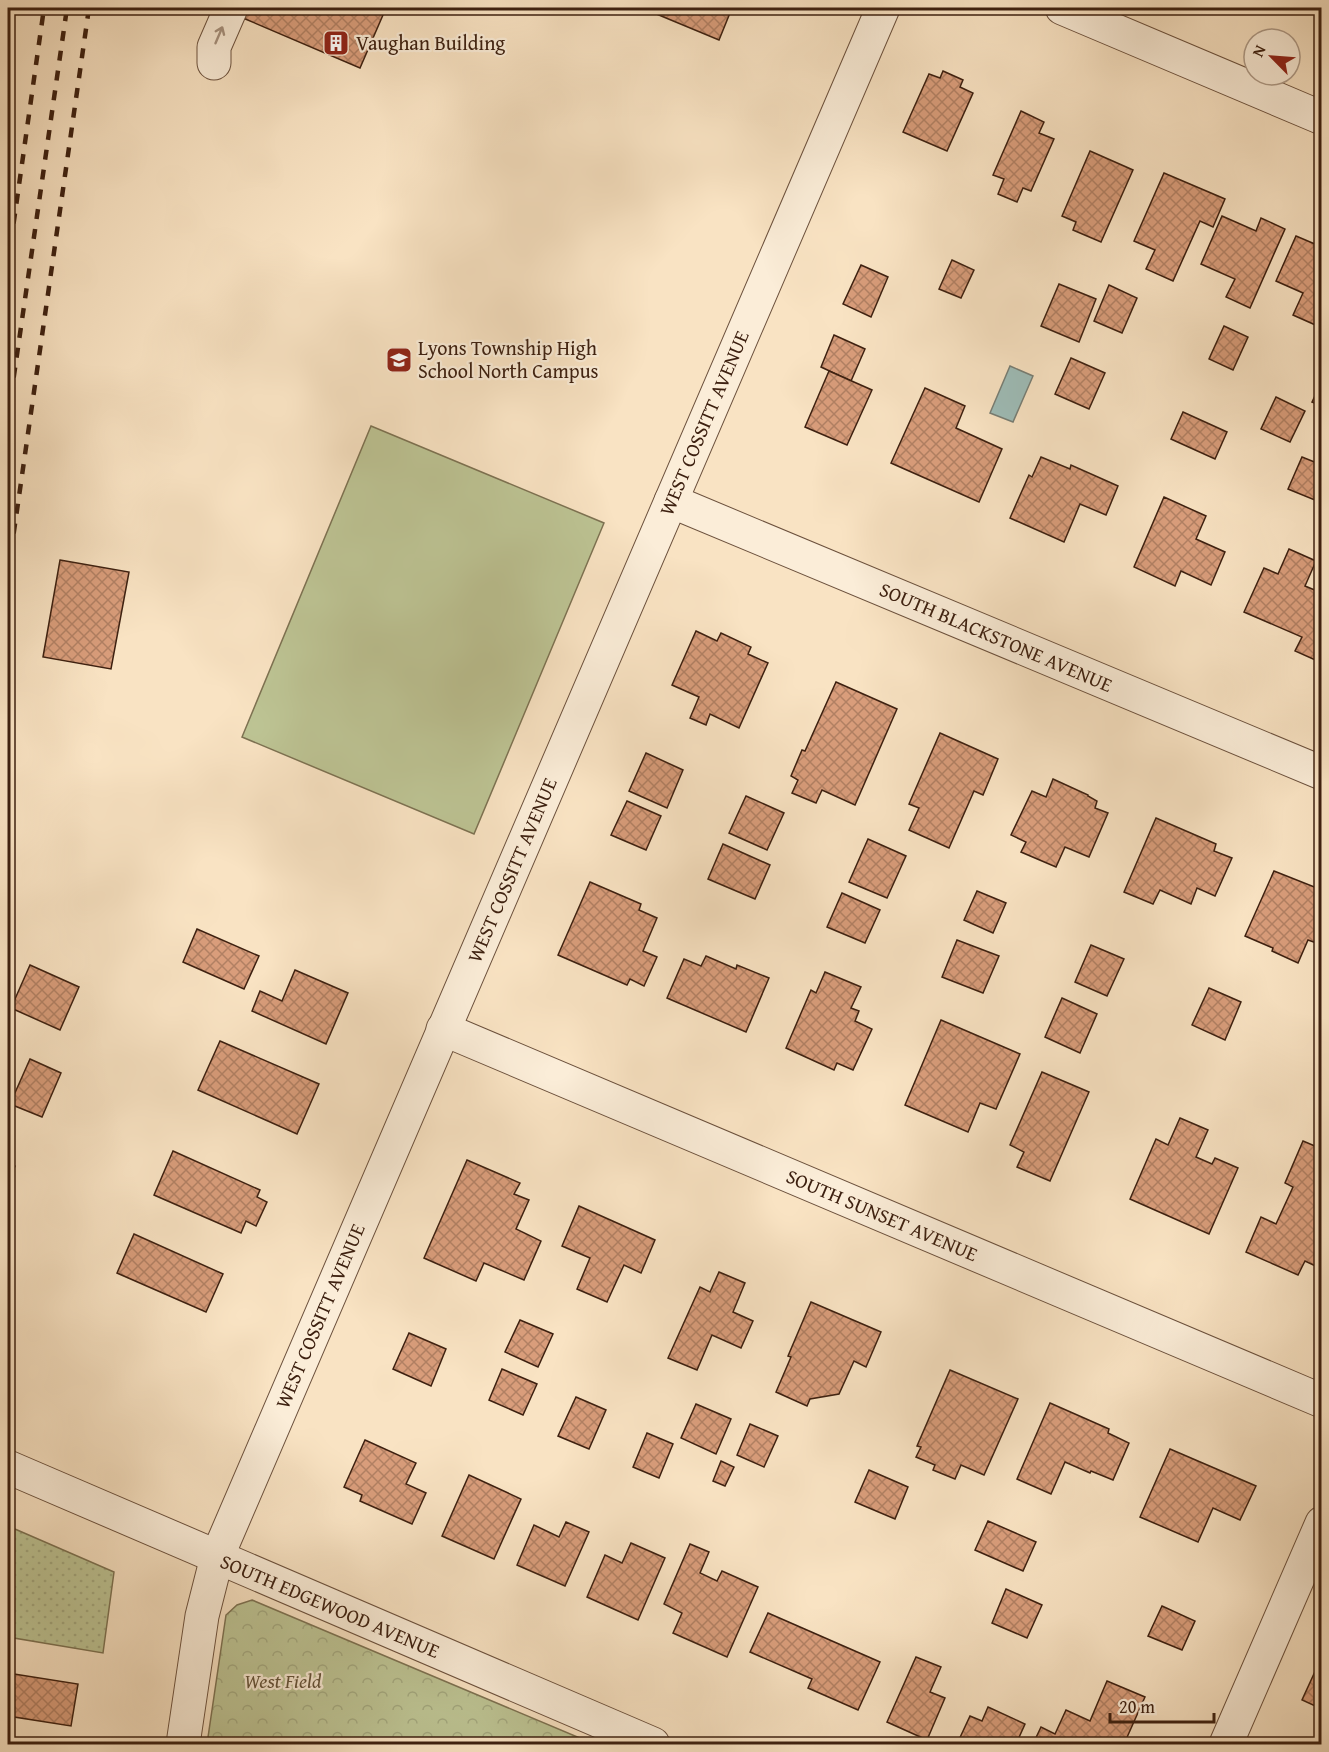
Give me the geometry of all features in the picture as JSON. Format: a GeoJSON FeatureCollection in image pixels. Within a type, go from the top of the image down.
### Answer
{"type":"FeatureCollection","features":[{"type":"Feature","properties":{"kind":"street"},"geometry":{"type":"LineString","coordinates":[[214,63],[214,47],[231,8]]}},
{"type":"Feature","properties":{"kind":"street","name":"WEST COSSITT AVENUE"},"geometry":{"type":"LineString","coordinates":[[183,1744],[202,1616],[217,1557],[883,8]]}},
{"type":"Feature","properties":{"kind":"street"},"geometry":{"type":"LineString","coordinates":[[1062,8],[1322,117]]}},
{"type":"Feature","properties":{"kind":"street","name":"SOUTH BLACKSTONE AVENUE"},"geometry":{"type":"LineString","coordinates":[[671,501],[1322,773]]}},
{"type":"Feature","properties":{"kind":"street","name":"SOUTH SUNSET AVENUE"},"geometry":{"type":"LineString","coordinates":[[444,1029],[1322,1401]]}},
{"type":"Feature","properties":{"kind":"street","name":"SOUTH EDGEWOOD AVENUE"},"geometry":{"type":"LineString","coordinates":[[8,1467],[653,1744]]}},
{"type":"Feature","properties":{"kind":"street"},"geometry":{"type":"LineString","coordinates":[[1226,1744],[1322,1523]]}},
{"type":"Feature","properties":{"kind":"green space"},"geometry":{"type":"Polygon","coordinates":[[[371,426],[604,523],[474,834],[242,737],[371,426]]]}},
{"type":"Feature","properties":{"kind":"green space"},"geometry":{"type":"Polygon","coordinates":[[[8,1526],[114,1572],[103,1653],[8,1637],[8,1526]]]}},
{"type":"Feature","properties":{"kind":"green space","name":"West Field"},"geometry":{"type":"Polygon","coordinates":[[[252,1600],[594,1744],[207,1744],[226,1615],[237,1605],[252,1600]]]}},
{"type":"Feature","properties":{"kind":"water"},"geometry":{"type":"Polygon","coordinates":[[[1010,366],[1033,376],[1013,422],[990,413],[1010,366]]]}},
{"type":"Feature","properties":{"kind":"building","name":"Vaughan Building"},"geometry":{"type":"Polygon","coordinates":[[[247,8],[386,8],[360,68],[243,18],[247,8]]]}},
{"type":"Feature","properties":{"kind":"building"},"geometry":{"type":"Polygon","coordinates":[[[642,8],[732,8],[719,40],[642,8]]]}},
{"type":"Feature","properties":{"kind":"building"},"geometry":{"type":"Polygon","coordinates":[[[943,71],[963,80],[960,87],[973,93],[947,151],[903,132],[929,74],[940,78],[943,71]]]}},
{"type":"Feature","properties":{"kind":"building"},"geometry":{"type":"Polygon","coordinates":[[[1021,111],[1044,122],[1039,133],[1054,139],[1031,191],[1023,188],[1017,202],[998,194],[1004,179],[993,175],[1021,111]]]}},
{"type":"Feature","properties":{"kind":"building"},"geometry":{"type":"Polygon","coordinates":[[[1090,151],[1133,170],[1101,242],[1073,230],[1076,222],[1062,216],[1090,151]]]}},
{"type":"Feature","properties":{"kind":"building"},"geometry":{"type":"Polygon","coordinates":[[[1164,173],[1225,199],[1213,227],[1200,221],[1173,281],[1146,269],[1155,250],[1134,241],[1164,173]]]}},
{"type":"Feature","properties":{"kind":"building"},"geometry":{"type":"Polygon","coordinates":[[[1222,216],[1256,231],[1261,218],[1285,229],[1250,308],[1226,297],[1235,279],[1201,264],[1222,216]]]}},
{"type":"Feature","properties":{"kind":"building"},"geometry":{"type":"Polygon","coordinates":[[[1296,236],[1322,247],[1320,327],[1293,315],[1303,293],[1276,281],[1296,236]]]}},
{"type":"Feature","properties":{"kind":"building"},"geometry":{"type":"Polygon","coordinates":[[[952,260],[974,270],[961,298],[939,289],[952,260]]]}},
{"type":"Feature","properties":{"kind":"building"},"geometry":{"type":"Polygon","coordinates":[[[861,265],[888,277],[871,317],[843,304],[861,265]]]}},
{"type":"Feature","properties":{"kind":"building"},"geometry":{"type":"Polygon","coordinates":[[[1059,284],[1096,299],[1079,342],[1041,326],[1059,284]]]}},
{"type":"Feature","properties":{"kind":"building"},"geometry":{"type":"Polygon","coordinates":[[[1109,285],[1137,298],[1122,333],[1094,321],[1109,285]]]}},
{"type":"Feature","properties":{"kind":"building"},"geometry":{"type":"Polygon","coordinates":[[[1224,326],[1248,337],[1233,370],[1209,359],[1224,326]]]}},
{"type":"Feature","properties":{"kind":"building"},"geometry":{"type":"Polygon","coordinates":[[[834,335],[865,349],[851,381],[821,367],[834,335]]]}},
{"type":"Feature","properties":{"kind":"building"},"geometry":{"type":"Polygon","coordinates":[[[1071,358],[1105,373],[1089,409],[1055,394],[1071,358]]]}},
{"type":"Feature","properties":{"kind":"building"},"geometry":{"type":"Polygon","coordinates":[[[829,371],[872,390],[847,445],[805,427],[829,371]]]}},
{"type":"Feature","properties":{"kind":"building"},"geometry":{"type":"Polygon","coordinates":[[[1322,381],[1322,406],[1312,402],[1322,381]]]}},
{"type":"Feature","properties":{"kind":"building"},"geometry":{"type":"Polygon","coordinates":[[[925,388],[965,406],[956,428],[1002,449],[979,502],[891,463],[925,388]]]}},
{"type":"Feature","properties":{"kind":"building"},"geometry":{"type":"Polygon","coordinates":[[[1276,397],[1305,411],[1290,442],[1261,429],[1276,397]]]}},
{"type":"Feature","properties":{"kind":"building"},"geometry":{"type":"Polygon","coordinates":[[[1183,412],[1227,432],[1215,459],[1171,439],[1183,412]]]}},
{"type":"Feature","properties":{"kind":"building"},"geometry":{"type":"Polygon","coordinates":[[[1041,457],[1070,469],[1071,465],[1118,486],[1106,515],[1080,504],[1064,542],[1010,518],[1029,475],[1032,477],[1041,457]]]}},
{"type":"Feature","properties":{"kind":"building"},"geometry":{"type":"Polygon","coordinates":[[[1302,457],[1322,465],[1322,503],[1288,489],[1302,457]]]}},
{"type":"Feature","properties":{"kind":"building"},"geometry":{"type":"Polygon","coordinates":[[[1164,497],[1206,516],[1196,539],[1225,552],[1211,585],[1181,571],[1175,586],[1134,567],[1164,497]]]}},
{"type":"Feature","properties":{"kind":"building"},"geometry":{"type":"Polygon","coordinates":[[[1289,549],[1316,561],[1305,586],[1322,593],[1320,662],[1295,651],[1302,637],[1244,612],[1264,568],[1278,574],[1289,549]]]}},
{"type":"Feature","properties":{"kind":"building"},"geometry":{"type":"Polygon","coordinates":[[[60,560],[129,572],[111,669],[43,657],[60,560]]]}},
{"type":"Feature","properties":{"kind":"building"},"geometry":{"type":"Polygon","coordinates":[[[696,631],[717,641],[721,633],[751,647],[748,654],[768,663],[739,728],[710,714],[706,725],[690,718],[699,697],[672,685],[696,631]]]}},
{"type":"Feature","properties":{"kind":"building"},"geometry":{"type":"Polygon","coordinates":[[[836,682],[897,709],[855,805],[822,790],[816,803],[792,793],[798,780],[791,776],[802,750],[805,751],[836,682]]]}},
{"type":"Feature","properties":{"kind":"building"},"geometry":{"type":"Polygon","coordinates":[[[940,733],[998,759],[983,795],[974,791],[949,848],[909,830],[919,808],[909,804],[940,733]]]}},
{"type":"Feature","properties":{"kind":"building"},"geometry":{"type":"Polygon","coordinates":[[[646,753],[683,770],[667,808],[629,791],[646,753]]]}},
{"type":"Feature","properties":{"kind":"building"},"geometry":{"type":"Polygon","coordinates":[[[1053,779],[1088,795],[1097,801],[1095,808],[1108,813],[1089,857],[1065,847],[1056,867],[1021,852],[1026,842],[1011,835],[1032,791],[1046,797],[1053,779]]]}},
{"type":"Feature","properties":{"kind":"building"},"geometry":{"type":"Polygon","coordinates":[[[746,796],[784,813],[767,850],[729,833],[746,796]]]}},
{"type":"Feature","properties":{"kind":"building"},"geometry":{"type":"Polygon","coordinates":[[[627,801],[661,816],[646,850],[611,835],[627,801]]]}},
{"type":"Feature","properties":{"kind":"building"},"geometry":{"type":"Polygon","coordinates":[[[1156,818],[1216,844],[1214,851],[1232,858],[1215,896],[1197,888],[1191,904],[1160,890],[1153,904],[1124,892],[1156,818]]]}},
{"type":"Feature","properties":{"kind":"building"},"geometry":{"type":"Polygon","coordinates":[[[868,839],[906,856],[887,898],[849,882],[868,839]]]}},
{"type":"Feature","properties":{"kind":"building"},"geometry":{"type":"Polygon","coordinates":[[[723,844],[770,865],[755,899],[708,879],[723,844]]]}},
{"type":"Feature","properties":{"kind":"building"},"geometry":{"type":"Polygon","coordinates":[[[1274,871],[1322,890],[1322,945],[1308,940],[1298,963],[1272,951],[1273,948],[1245,936],[1274,871]]]}},
{"type":"Feature","properties":{"kind":"building"},"geometry":{"type":"Polygon","coordinates":[[[590,882],[641,904],[639,910],[657,918],[643,951],[657,957],[644,986],[630,979],[627,985],[558,955],[590,882]]]}},
{"type":"Feature","properties":{"kind":"building"},"geometry":{"type":"Polygon","coordinates":[[[977,891],[1006,903],[993,933],[964,920],[977,891]]]}},
{"type":"Feature","properties":{"kind":"building"},"geometry":{"type":"Polygon","coordinates":[[[842,893],[880,910],[865,943],[827,927],[842,893]]]}},
{"type":"Feature","properties":{"kind":"building"},"geometry":{"type":"Polygon","coordinates":[[[197,929],[259,956],[244,989],[183,962],[197,929]]]}},
{"type":"Feature","properties":{"kind":"building"},"geometry":{"type":"Polygon","coordinates":[[[957,940],[999,956],[983,993],[942,977],[957,940]]]}},
{"type":"Feature","properties":{"kind":"building"},"geometry":{"type":"Polygon","coordinates":[[[1091,945],[1124,959],[1107,996],[1075,982],[1091,945]]]}},
{"type":"Feature","properties":{"kind":"building"},"geometry":{"type":"Polygon","coordinates":[[[706,956],[736,969],[737,965],[769,978],[746,1032],[667,998],[684,959],[701,966],[706,956]]]}},
{"type":"Feature","properties":{"kind":"building"},"geometry":{"type":"Polygon","coordinates":[[[30,965],[79,987],[60,1030],[11,1008],[30,965]]]}},
{"type":"Feature","properties":{"kind":"building"},"geometry":{"type":"Polygon","coordinates":[[[295,970],[348,993],[326,1044],[252,1011],[260,991],[282,1001],[295,970]]]}},
{"type":"Feature","properties":{"kind":"building"},"geometry":{"type":"Polygon","coordinates":[[[825,972],[861,987],[851,1008],[859,1011],[855,1021],[872,1029],[853,1070],[837,1063],[834,1070],[786,1048],[811,990],[816,993],[825,972]]]}},
{"type":"Feature","properties":{"kind":"building"},"geometry":{"type":"Polygon","coordinates":[[[1209,988],[1241,1002],[1225,1040],[1192,1025],[1209,988]]]}},
{"type":"Feature","properties":{"kind":"building"},"geometry":{"type":"Polygon","coordinates":[[[1062,998],[1097,1014],[1080,1053],[1045,1037],[1062,998]]]}},
{"type":"Feature","properties":{"kind":"building"},"geometry":{"type":"Polygon","coordinates":[[[941,1020],[1020,1054],[996,1109],[980,1103],[968,1132],[905,1105],[941,1020]]]}},
{"type":"Feature","properties":{"kind":"building"},"geometry":{"type":"Polygon","coordinates":[[[220,1041],[319,1084],[297,1134],[198,1090],[220,1041]]]}},
{"type":"Feature","properties":{"kind":"building"},"geometry":{"type":"Polygon","coordinates":[[[30,1059],[61,1073],[42,1117],[10,1104],[30,1059]]]}},
{"type":"Feature","properties":{"kind":"building"},"geometry":{"type":"Polygon","coordinates":[[[1042,1072],[1089,1092],[1050,1181],[1017,1167],[1024,1152],[1010,1145],[1042,1072]]]}},
{"type":"Feature","properties":{"kind":"building"},"geometry":{"type":"Polygon","coordinates":[[[1180,1118],[1208,1130],[1196,1157],[1212,1164],[1215,1158],[1238,1168],[1209,1234],[1130,1199],[1156,1139],[1168,1145],[1180,1118]]]}},
{"type":"Feature","properties":{"kind":"building"},"geometry":{"type":"Polygon","coordinates":[[[1303,1141],[1322,1149],[1322,1269],[1305,1261],[1298,1275],[1246,1252],[1261,1217],[1276,1224],[1293,1187],[1285,1183],[1303,1141]]]}},
{"type":"Feature","properties":{"kind":"building"},"geometry":{"type":"Polygon","coordinates":[[[173,1151],[260,1190],[257,1197],[267,1202],[256,1226],[246,1221],[241,1233],[154,1195],[173,1151]]]}},
{"type":"Feature","properties":{"kind":"building"},"geometry":{"type":"Polygon","coordinates":[[[467,1160],[520,1183],[514,1194],[529,1200],[516,1229],[541,1241],[524,1280],[484,1263],[476,1281],[424,1258],[467,1160]]]}},
{"type":"Feature","properties":{"kind":"building"},"geometry":{"type":"Polygon","coordinates":[[[8,1162],[15,1166],[8,1183],[8,1162]]]}},
{"type":"Feature","properties":{"kind":"building"},"geometry":{"type":"Polygon","coordinates":[[[579,1206],[655,1240],[641,1273],[624,1265],[607,1302],[577,1289],[590,1258],[562,1246],[579,1206]]]}},
{"type":"Feature","properties":{"kind":"building"},"geometry":{"type":"Polygon","coordinates":[[[134,1234],[223,1274],[206,1312],[117,1273],[134,1234]]]}},
{"type":"Feature","properties":{"kind":"building"},"geometry":{"type":"Polygon","coordinates":[[[719,1272],[745,1283],[733,1312],[753,1321],[741,1348],[712,1335],[697,1370],[668,1358],[700,1287],[710,1292],[719,1272]]]}},
{"type":"Feature","properties":{"kind":"building"},"geometry":{"type":"Polygon","coordinates":[[[811,1302],[881,1332],[866,1367],[854,1361],[839,1394],[810,1399],[807,1406],[776,1392],[791,1357],[788,1356],[811,1302]]]}},
{"type":"Feature","properties":{"kind":"building"},"geometry":{"type":"Polygon","coordinates":[[[520,1320],[553,1334],[538,1367],[505,1352],[520,1320]]]}},
{"type":"Feature","properties":{"kind":"building"},"geometry":{"type":"Polygon","coordinates":[[[409,1333],[446,1349],[431,1386],[393,1369],[409,1333]]]}},
{"type":"Feature","properties":{"kind":"building"},"geometry":{"type":"Polygon","coordinates":[[[502,1369],[537,1384],[523,1415],[489,1400],[502,1369]]]}},
{"type":"Feature","properties":{"kind":"building"},"geometry":{"type":"Polygon","coordinates":[[[950,1370],[1018,1399],[984,1475],[961,1465],[955,1479],[933,1470],[935,1465],[916,1457],[921,1447],[917,1446],[950,1370]]]}},
{"type":"Feature","properties":{"kind":"building"},"geometry":{"type":"Polygon","coordinates":[[[576,1397],[606,1410],[589,1449],[558,1436],[576,1397]]]}},
{"type":"Feature","properties":{"kind":"building"},"geometry":{"type":"Polygon","coordinates":[[[1050,1403],[1109,1429],[1108,1433],[1129,1443],[1113,1480],[1065,1462],[1051,1494],[1017,1479],[1050,1403]]]}},
{"type":"Feature","properties":{"kind":"building"},"geometry":{"type":"Polygon","coordinates":[[[696,1404],[731,1419],[716,1454],[681,1438],[696,1404]]]}},
{"type":"Feature","properties":{"kind":"building"},"geometry":{"type":"Polygon","coordinates":[[[750,1424],[778,1436],[764,1467],[737,1455],[750,1424]]]}},
{"type":"Feature","properties":{"kind":"building"},"geometry":{"type":"Polygon","coordinates":[[[647,1433],[673,1444],[659,1478],[633,1467],[647,1433]]]}},
{"type":"Feature","properties":{"kind":"building"},"geometry":{"type":"Polygon","coordinates":[[[365,1440],[416,1463],[406,1484],[426,1493],[412,1524],[360,1501],[362,1495],[344,1487],[365,1440]]]}},
{"type":"Feature","properties":{"kind":"building"},"geometry":{"type":"Polygon","coordinates":[[[1170,1449],[1256,1486],[1240,1520],[1213,1508],[1198,1542],[1140,1517],[1170,1449]]]}},
{"type":"Feature","properties":{"kind":"building"},"geometry":{"type":"Polygon","coordinates":[[[721,1461],[734,1467],[725,1486],[713,1481],[721,1461]]]}},
{"type":"Feature","properties":{"kind":"building"},"geometry":{"type":"Polygon","coordinates":[[[869,1470],[908,1487],[895,1519],[855,1502],[869,1470]]]}},
{"type":"Feature","properties":{"kind":"building"},"geometry":{"type":"Polygon","coordinates":[[[469,1475],[521,1499],[494,1559],[442,1536],[469,1475]]]}},
{"type":"Feature","properties":{"kind":"building"},"geometry":{"type":"Polygon","coordinates":[[[988,1521],[1036,1542],[1023,1571],[975,1550],[988,1521]]]}},
{"type":"Feature","properties":{"kind":"building"},"geometry":{"type":"Polygon","coordinates":[[[566,1522],[589,1532],[565,1586],[517,1565],[534,1525],[559,1537],[566,1522]]]}},
{"type":"Feature","properties":{"kind":"building"},"geometry":{"type":"Polygon","coordinates":[[[631,1543],[665,1558],[638,1620],[587,1597],[605,1555],[622,1563],[631,1543]]]}},
{"type":"Feature","properties":{"kind":"building"},"geometry":{"type":"Polygon","coordinates":[[[690,1544],[709,1552],[700,1573],[717,1581],[722,1571],[758,1587],[727,1657],[673,1633],[682,1613],[664,1604],[690,1544]]]}},
{"type":"Feature","properties":{"kind":"building"},"geometry":{"type":"Polygon","coordinates":[[[1006,1589],[1042,1605],[1027,1638],[992,1623],[1006,1589]]]}},
{"type":"Feature","properties":{"kind":"building"},"geometry":{"type":"Polygon","coordinates":[[[1162,1606],[1195,1621],[1182,1650],[1148,1636],[1162,1606]]]}},
{"type":"Feature","properties":{"kind":"building"},"geometry":{"type":"Polygon","coordinates":[[[768,1613],[880,1662],[858,1710],[808,1688],[812,1679],[750,1652],[768,1613]]]}},
{"type":"Feature","properties":{"kind":"building"},"geometry":{"type":"Polygon","coordinates":[[[916,1657],[941,1667],[930,1692],[945,1698],[927,1740],[887,1722],[916,1657]]]}},
{"type":"Feature","properties":{"kind":"building"},"geometry":{"type":"Polygon","coordinates":[[[1318,1665],[1322,1667],[1322,1709],[1302,1700],[1318,1665]]]}},
{"type":"Feature","properties":{"kind":"building"},"geometry":{"type":"Polygon","coordinates":[[[14,1674],[78,1684],[71,1726],[8,1716],[8,1694],[10,1694],[14,1674]]]}},
{"type":"Feature","properties":{"kind":"building"},"geometry":{"type":"Polygon","coordinates":[[[1107,1681],[1145,1697],[1124,1744],[1033,1744],[1041,1727],[1055,1734],[1066,1710],[1090,1721],[1107,1681]]]}},
{"type":"Feature","properties":{"kind":"building"},"geometry":{"type":"Polygon","coordinates":[[[988,1707],[1025,1724],[1016,1744],[957,1744],[970,1716],[982,1721],[988,1707]]]}},
{"type":"Feature","properties":{"kind":"railway"},"geometry":{"type":"LineString","coordinates":[[8,263],[44,8]]}},
{"type":"Feature","properties":{"kind":"railway"},"geometry":{"type":"LineString","coordinates":[[8,417],[67,8]]}},
{"type":"Feature","properties":{"kind":"railway"},"geometry":{"type":"LineString","coordinates":[[8,573],[89,8]]}},
{"type":"Feature","properties":{"kind":"place","name":"Vaughan Building"},"geometry":{"type":"Point","coordinates":[336,43]}},
{"type":"Feature","properties":{"kind":"place","name":"Lyons Township High School North Campus"},"geometry":{"type":"Point","coordinates":[399,360]}}]}
